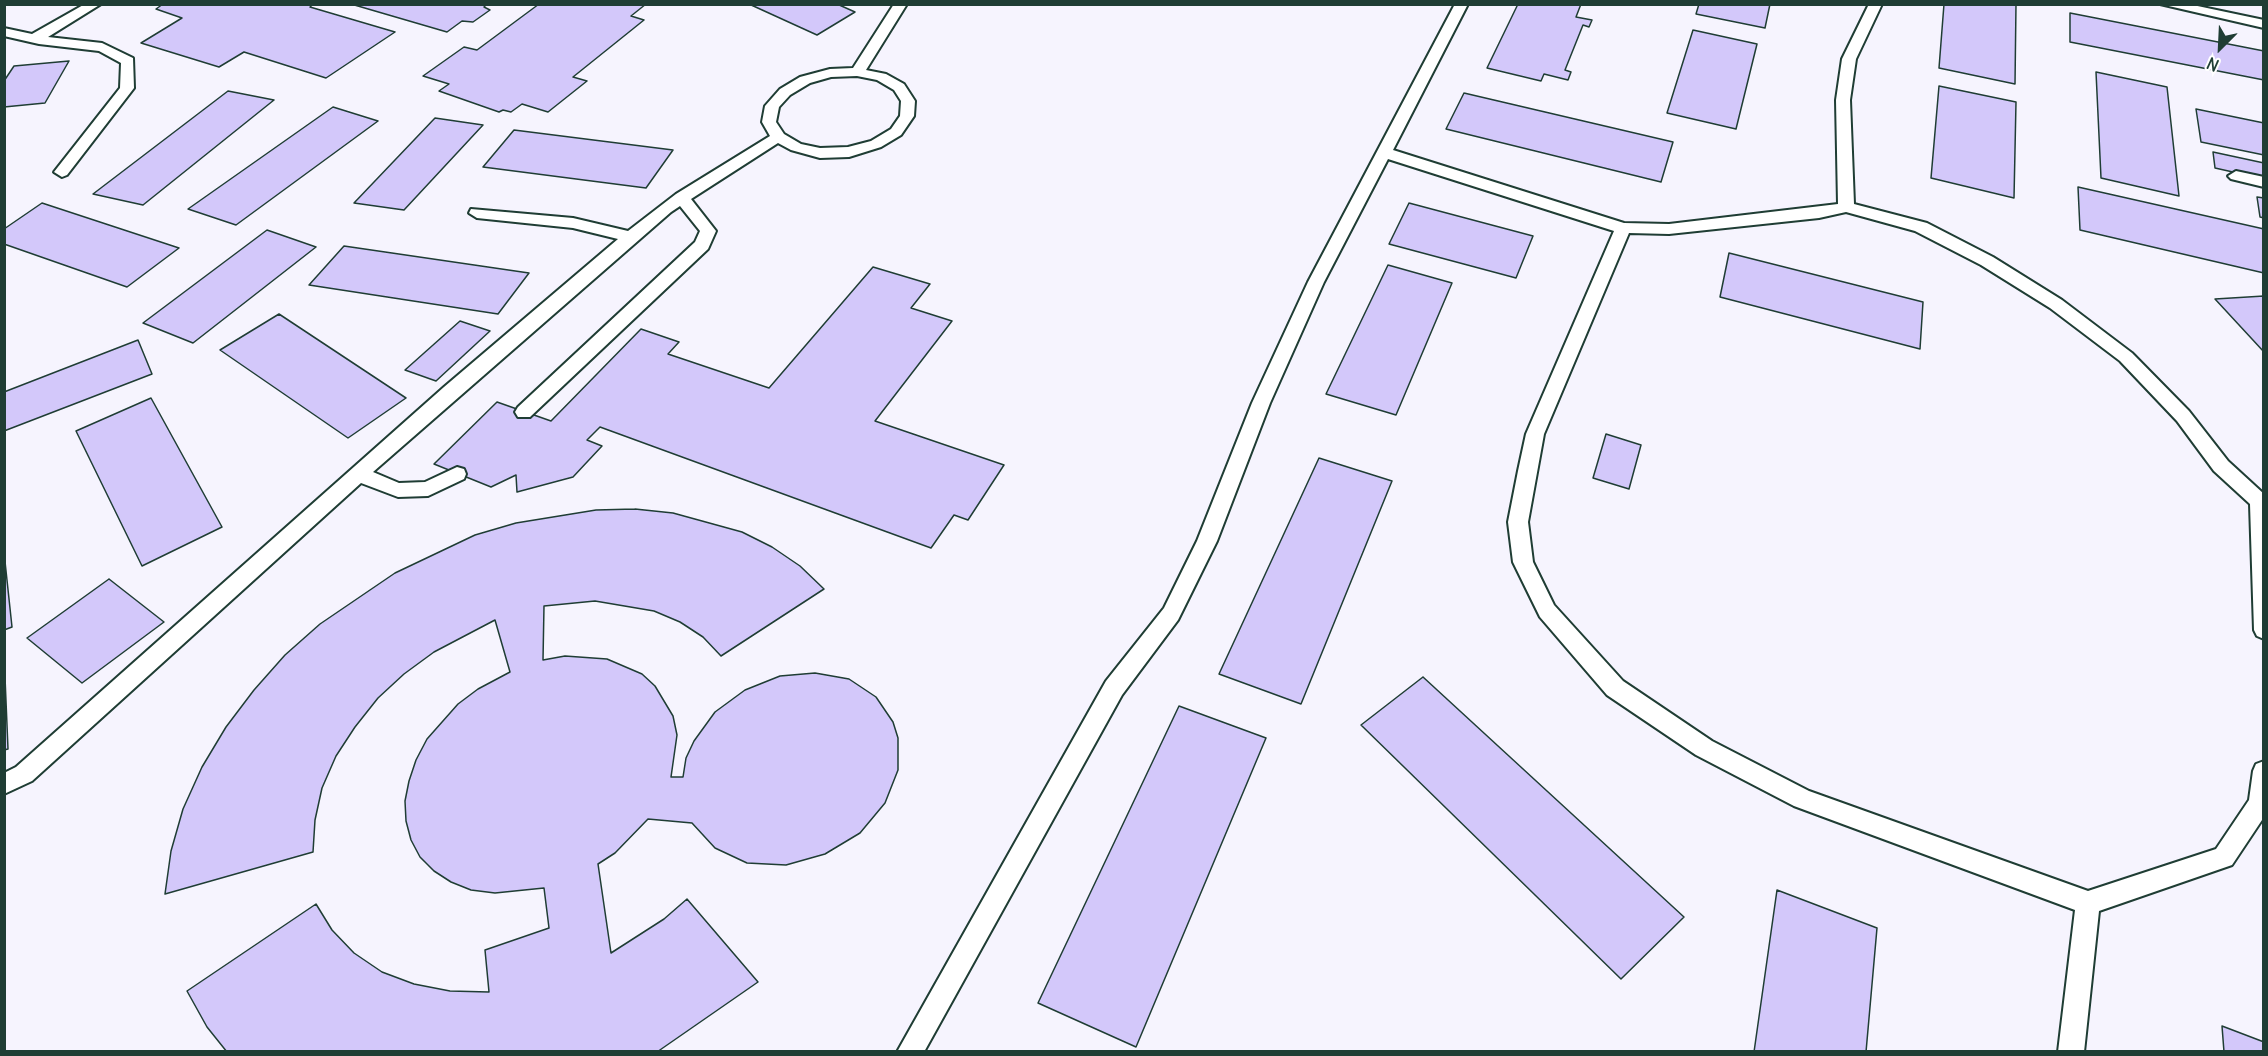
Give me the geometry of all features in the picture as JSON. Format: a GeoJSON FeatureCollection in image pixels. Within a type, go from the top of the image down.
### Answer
{"type":"FeatureCollection","features":[{"type":"Feature","properties":{"kind":"lane"},"geometry":{"type":"LineString","coordinates":[[34,39],[95,4]]}},
{"type":"Feature","properties":{"kind":"lane"},"geometry":{"type":"LineString","coordinates":[[857,72],[901,4]]}},
{"type":"Feature","properties":{"kind":"lane"},"geometry":{"type":"LineString","coordinates":[[910,1052],[1114,688],[1171,614],[1207,541],[1261,403],[1316,282],[1461,4]]}},
{"type":"Feature","properties":{"kind":"lane"},"geometry":{"type":"LineString","coordinates":[[1846,207],[1843,100],[1849,59],[1876,4]]}},
{"type":"Feature","properties":{"kind":"lane"},"geometry":{"type":"LineString","coordinates":[[2166,4],[2264,24]]}},
{"type":"Feature","properties":{"kind":"lane"},"geometry":{"type":"LineString","coordinates":[[4,32],[34,39],[102,47],[128,61],[127,88],[62,172]]}},
{"type":"Feature","properties":{"kind":"lane"},"geometry":{"type":"LineString","coordinates":[[857,72],[881,77],[899,87],[908,100],[907,116],[896,132],[876,144],[849,152],[820,153],[796,147],[778,137],[769,122],[772,106],[785,92],[805,80],[830,74],[857,72]]}},
{"type":"Feature","properties":{"kind":"lane"},"geometry":{"type":"LineString","coordinates":[[4,784],[24,774],[358,474],[630,237],[681,197],[778,137]]}},
{"type":"Feature","properties":{"kind":"lane"},"geometry":{"type":"LineString","coordinates":[[1383,152],[1623,228],[1669,229],[1819,213],[1846,207],[1921,227],[1987,261],[2056,304],[2126,357],[2183,416],[2220,466],[2261,505],[2264,630]]}},
{"type":"Feature","properties":{"kind":"lane"},"geometry":{"type":"LineString","coordinates":[[2236,176],[2264,182]]}},
{"type":"Feature","properties":{"kind":"lane"},"geometry":{"type":"LineString","coordinates":[[524,412],[702,245],[708,231],[681,197]]}},
{"type":"Feature","properties":{"kind":"lane"},"geometry":{"type":"LineString","coordinates":[[477,213],[573,223],[630,237]]}},
{"type":"Feature","properties":{"kind":"lane"},"geometry":{"type":"LineString","coordinates":[[1623,228],[1535,434],[1518,522],[1523,562],[1547,611],[1615,688],[1704,748],[1803,799],[2088,903],[2224,857],[2260,803],[2264,771]]}},
{"type":"Feature","properties":{"kind":"lane"},"geometry":{"type":"LineString","coordinates":[[358,474],[398,490],[428,489],[458,474]]}},
{"type":"Feature","properties":{"kind":"lane"},"geometry":{"type":"LineString","coordinates":[[2071,1052],[2088,903]]}},
{"type":"Feature","properties":{"kind":"building"},"geometry":{"type":"Polygon","coordinates":[[[163,4],[314,4],[310,7],[395,32],[326,78],[244,52],[219,67],[141,43],[182,18],[156,9],[163,4]]]}},
{"type":"Feature","properties":{"kind":"building"},"geometry":{"type":"Polygon","coordinates":[[[351,4],[487,4],[484,7],[490,10],[473,22],[462,21],[447,32],[351,4]]]}},
{"type":"Feature","properties":{"kind":"building"},"geometry":{"type":"Polygon","coordinates":[[[539,4],[646,4],[631,16],[644,20],[573,77],[587,81],[548,112],[522,104],[511,112],[503,110],[499,112],[439,91],[449,84],[423,76],[464,47],[477,50],[539,4]]]}},
{"type":"Feature","properties":{"kind":"building"},"geometry":{"type":"Polygon","coordinates":[[[749,4],[837,4],[855,12],[817,35],[749,4]]]}},
{"type":"Feature","properties":{"kind":"building"},"geometry":{"type":"Polygon","coordinates":[[[1518,4],[1581,4],[1576,17],[1592,20],[1589,27],[1583,25],[1565,70],[1571,72],[1568,80],[1544,74],[1541,81],[1487,68],[1518,4]]]}},
{"type":"Feature","properties":{"kind":"building"},"geometry":{"type":"Polygon","coordinates":[[[1699,4],[1770,4],[1765,28],[1696,14],[1699,4]]]}},
{"type":"Feature","properties":{"kind":"building"},"geometry":{"type":"Polygon","coordinates":[[[1944,4],[2016,4],[2015,84],[1939,68],[1944,4]]]}},
{"type":"Feature","properties":{"kind":"building"},"geometry":{"type":"Polygon","coordinates":[[[2070,13],[2264,51],[2264,80],[2070,42],[2070,13]]]}},
{"type":"Feature","properties":{"kind":"building"},"geometry":{"type":"Polygon","coordinates":[[[1693,30],[1757,44],[1736,129],[1667,113],[1693,30]]]}},
{"type":"Feature","properties":{"kind":"building"},"geometry":{"type":"Polygon","coordinates":[[[69,61],[45,103],[4,107],[4,81],[14,66],[69,61]]]}},
{"type":"Feature","properties":{"kind":"building"},"geometry":{"type":"Polygon","coordinates":[[[2096,72],[2167,87],[2179,196],[2101,178],[2096,72]]]}},
{"type":"Feature","properties":{"kind":"building"},"geometry":{"type":"Polygon","coordinates":[[[1939,86],[2016,102],[2014,198],[1931,178],[1939,86]]]}},
{"type":"Feature","properties":{"kind":"building"},"geometry":{"type":"Polygon","coordinates":[[[228,91],[274,100],[143,205],[93,194],[228,91]]]}},
{"type":"Feature","properties":{"kind":"building"},"geometry":{"type":"Polygon","coordinates":[[[1464,93],[1673,142],[1661,182],[1446,129],[1464,93]]]}},
{"type":"Feature","properties":{"kind":"building"},"geometry":{"type":"Polygon","coordinates":[[[333,107],[378,121],[236,225],[188,209],[333,107]]]}},
{"type":"Feature","properties":{"kind":"building"},"geometry":{"type":"Polygon","coordinates":[[[2196,109],[2264,123],[2264,155],[2201,142],[2196,109]]]}},
{"type":"Feature","properties":{"kind":"building"},"geometry":{"type":"Polygon","coordinates":[[[435,118],[483,125],[404,210],[354,203],[435,118]]]}},
{"type":"Feature","properties":{"kind":"building"},"geometry":{"type":"Polygon","coordinates":[[[514,130],[673,150],[646,188],[483,167],[514,130]]]}},
{"type":"Feature","properties":{"kind":"building"},"geometry":{"type":"Polygon","coordinates":[[[2213,152],[2264,163],[2264,179],[2215,168],[2213,152]]]}},
{"type":"Feature","properties":{"kind":"building"},"geometry":{"type":"Polygon","coordinates":[[[2078,187],[2264,229],[2264,273],[2080,230],[2078,187]]]}},
{"type":"Feature","properties":{"kind":"building"},"geometry":{"type":"Polygon","coordinates":[[[2257,197],[2264,198],[2264,218],[2260,217],[2257,197]]]}},
{"type":"Feature","properties":{"kind":"building"},"geometry":{"type":"Polygon","coordinates":[[[42,203],[179,248],[127,287],[4,244],[4,229],[42,203]]]}},
{"type":"Feature","properties":{"kind":"building"},"geometry":{"type":"Polygon","coordinates":[[[1409,203],[1533,236],[1516,278],[1389,244],[1409,203]]]}},
{"type":"Feature","properties":{"kind":"building"},"geometry":{"type":"Polygon","coordinates":[[[267,230],[316,247],[193,343],[143,323],[267,230]]]}},
{"type":"Feature","properties":{"kind":"building"},"geometry":{"type":"Polygon","coordinates":[[[344,246],[529,273],[498,314],[309,285],[344,246]]]}},
{"type":"Feature","properties":{"kind":"building"},"geometry":{"type":"Polygon","coordinates":[[[1729,253],[1923,302],[1920,349],[1720,297],[1729,253]]]}},
{"type":"Feature","properties":{"kind":"building"},"geometry":{"type":"Polygon","coordinates":[[[1388,265],[1452,283],[1396,415],[1326,394],[1388,265]]]}},
{"type":"Feature","properties":{"kind":"building"},"geometry":{"type":"Polygon","coordinates":[[[873,267],[930,284],[911,308],[952,321],[875,421],[1004,465],[968,520],[954,515],[931,548],[600,427],[587,440],[602,446],[573,477],[517,492],[516,475],[491,487],[434,464],[497,402],[551,421],[641,329],[679,342],[668,354],[769,388],[873,267]]]}},
{"type":"Feature","properties":{"kind":"building"},"geometry":{"type":"Polygon","coordinates":[[[2264,296],[2264,352],[2215,299],[2264,296]]]}},
{"type":"Feature","properties":{"kind":"building"},"geometry":{"type":"Polygon","coordinates":[[[279,314],[406,398],[348,438],[220,350],[279,314]]]}},
{"type":"Feature","properties":{"kind":"building"},"geometry":{"type":"Polygon","coordinates":[[[460,321],[490,331],[436,381],[405,370],[460,321]]]}},
{"type":"Feature","properties":{"kind":"building"},"geometry":{"type":"Polygon","coordinates":[[[138,340],[152,374],[4,431],[4,392],[138,340]]]}},
{"type":"Feature","properties":{"kind":"building"},"geometry":{"type":"Polygon","coordinates":[[[151,398],[222,527],[142,566],[76,431],[151,398]]]}},
{"type":"Feature","properties":{"kind":"building"},"geometry":{"type":"Polygon","coordinates":[[[1606,434],[1641,445],[1629,489],[1593,478],[1606,434]]]}},
{"type":"Feature","properties":{"kind":"building"},"geometry":{"type":"Polygon","coordinates":[[[1319,458],[1392,481],[1301,704],[1219,674],[1319,458]]]}},
{"type":"Feature","properties":{"kind":"building"},"geometry":{"type":"Polygon","coordinates":[[[635,509],[673,513],[742,532],[772,547],[800,566],[824,589],[721,656],[703,637],[680,622],[654,611],[595,601],[544,606],[543,660],[565,656],[607,659],[642,674],[655,686],[673,716],[677,735],[671,777],[683,777],[686,758],[694,741],[715,712],[745,690],[780,676],[815,673],[849,679],[876,697],[893,722],[898,738],[898,770],[885,803],[860,833],[825,854],[786,865],[747,863],[715,848],[692,823],[648,819],[615,853],[598,864],[611,953],[664,919],[687,899],[758,982],[657,1052],[227,1052],[207,1027],[187,991],[316,904],[332,930],[354,953],[382,972],[414,984],[450,991],[489,992],[485,950],[549,928],[544,888],[495,893],[471,890],[451,882],[434,871],[420,857],[411,840],[406,821],[405,801],[409,781],[416,760],[427,739],[458,704],[478,689],[510,672],[495,620],[434,652],[404,674],[378,698],[355,727],[336,756],[322,788],[315,820],[313,852],[165,894],[171,851],[183,809],[202,767],[226,727],[285,655],[320,624],[395,573],[475,535],[516,523],[596,510],[635,509]]]}},
{"type":"Feature","properties":{"kind":"building"},"geometry":{"type":"Polygon","coordinates":[[[4,552],[12,627],[4,630],[4,552]]]}},
{"type":"Feature","properties":{"kind":"building"},"geometry":{"type":"Polygon","coordinates":[[[109,579],[164,622],[82,683],[27,638],[109,579]]]}},
{"type":"Feature","properties":{"kind":"building"},"geometry":{"type":"Polygon","coordinates":[[[4,677],[8,749],[4,750],[4,677]]]}},
{"type":"Feature","properties":{"kind":"building"},"geometry":{"type":"Polygon","coordinates":[[[1423,677],[1684,917],[1621,979],[1361,725],[1423,677]]]}},
{"type":"Feature","properties":{"kind":"building"},"geometry":{"type":"Polygon","coordinates":[[[1179,706],[1266,738],[1136,1047],[1038,1003],[1179,706]]]}},
{"type":"Feature","properties":{"kind":"building"},"geometry":{"type":"Polygon","coordinates":[[[1777,890],[1877,928],[1866,1052],[1754,1052],[1777,890]]]}},
{"type":"Feature","properties":{"kind":"building"},"geometry":{"type":"Polygon","coordinates":[[[2222,1026],[2264,1042],[2264,1052],[2224,1052],[2222,1026]]]}}]}
